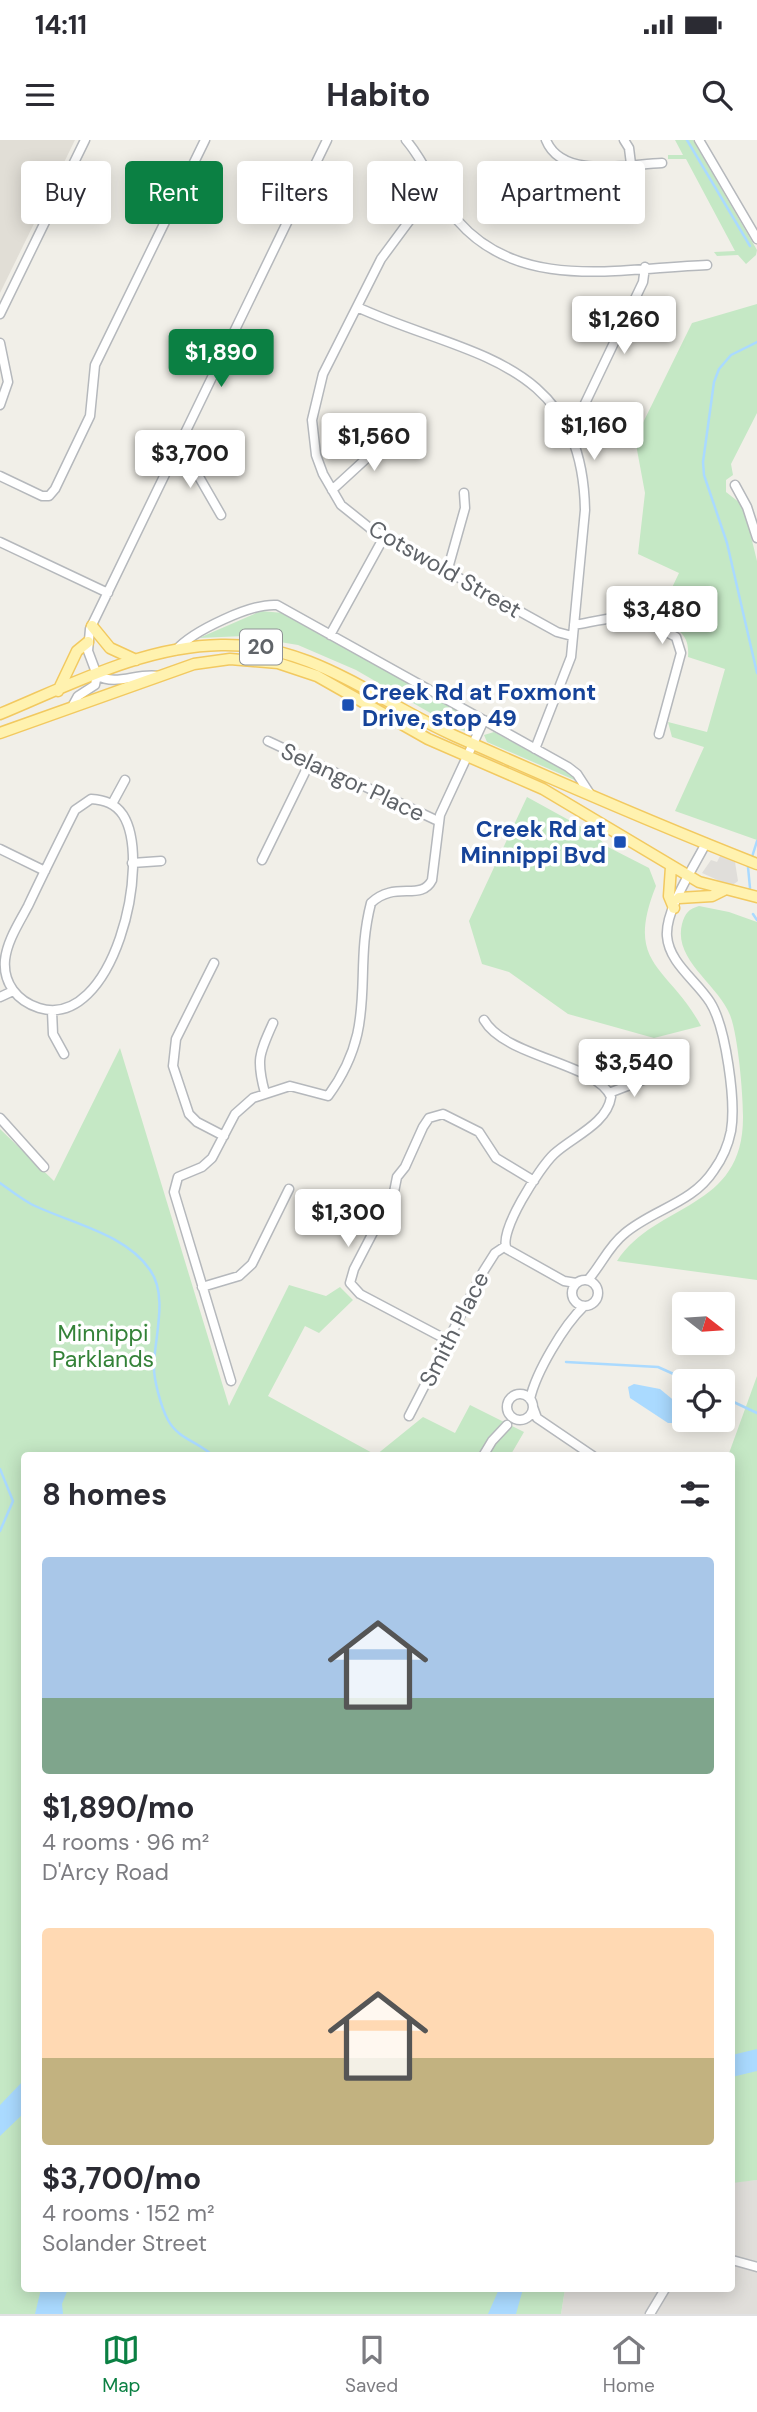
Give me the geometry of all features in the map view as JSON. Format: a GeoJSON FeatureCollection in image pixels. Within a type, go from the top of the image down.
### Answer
{"type":"FeatureCollection","features":[{"type":"Feature","properties":{"kind":"main road"},"geometry":{"type":"LineString","coordinates":[[92,626],[110,648],[136,660]]}},
{"type":"Feature","properties":{"kind":"main road"},"geometry":{"type":"LineString","coordinates":[[58,691],[77,651],[88,642]]}},
{"type":"Feature","properties":{"kind":"main road","name":"20"},"geometry":{"type":"LineString","coordinates":[[0,714],[136,660],[176,650],[236,645],[272,649],[305,658],[471,743],[757,864]]}},
{"type":"Feature","properties":{"kind":"main road","name":"20"},"geometry":{"type":"LineString","coordinates":[[0,733],[194,664],[230,659],[259,660],[293,667],[317,676],[405,727],[557,796],[689,877],[724,890],[757,897]]}},
{"type":"Feature","properties":{"kind":"main road"},"geometry":{"type":"LineString","coordinates":[[671,867],[669,896],[676,903],[712,896],[724,890]]}},
{"type":"Feature","properties":{"kind":"street"},"geometry":{"type":"LineString","coordinates":[[0,314],[85,140]]}},
{"type":"Feature","properties":{"kind":"street"},"geometry":{"type":"LineString","coordinates":[[0,476],[42,496],[49,496],[55,489],[90,416],[94,365],[205,140]]}},
{"type":"Feature","properties":{"kind":"street"},"geometry":{"type":"LineString","coordinates":[[72,707],[78,696],[95,685],[97,676],[88,642],[92,626],[327,140]]}},
{"type":"Feature","properties":{"kind":"street"},"geometry":{"type":"LineString","coordinates":[[406,140],[419,161]]}},
{"type":"Feature","properties":{"kind":"street"},"geometry":{"type":"LineString","coordinates":[[546,140],[557,155],[567,161]]}},
{"type":"Feature","properties":{"kind":"street"},"geometry":{"type":"LineString","coordinates":[[624,140],[629,148],[631,161]]}},
{"type":"Feature","properties":{"kind":"street"},"geometry":{"type":"LineString","coordinates":[[699,140],[757,239]]}},
{"type":"Feature","properties":{"kind":"street"},"geometry":{"type":"LineString","coordinates":[[645,164],[662,163]]}},
{"type":"Feature","properties":{"kind":"street","name":"Cotswold Street"},"geometry":{"type":"LineString","coordinates":[[407,224],[381,259],[323,374],[312,420],[316,455],[341,505],[384,537],[557,632],[572,636]]}},
{"type":"Feature","properties":{"kind":"street"},"geometry":{"type":"LineString","coordinates":[[461,224],[491,249],[516,262],[566,271],[707,265]]}},
{"type":"Feature","properties":{"kind":"street"},"geometry":{"type":"LineString","coordinates":[[566,428],[579,416],[643,282],[645,267]]}},
{"type":"Feature","properties":{"kind":"street"},"geometry":{"type":"LineString","coordinates":[[357,307],[386,321],[494,358],[534,385],[566,428],[580,464],[584,487],[571,657],[535,750]]}},
{"type":"Feature","properties":{"kind":"street"},"geometry":{"type":"LineString","coordinates":[[0,343],[8,382],[0,405]]}},
{"type":"Feature","properties":{"kind":"street"},"geometry":{"type":"LineString","coordinates":[[332,490],[393,434]]}},
{"type":"Feature","properties":{"kind":"street"},"geometry":{"type":"LineString","coordinates":[[177,448],[187,456],[221,515]]}},
{"type":"Feature","properties":{"kind":"street"},"geometry":{"type":"LineString","coordinates":[[736,485],[747,507],[757,538]]}},
{"type":"Feature","properties":{"kind":"street"},"geometry":{"type":"LineString","coordinates":[[447,572],[465,508],[464,493]]}},
{"type":"Feature","properties":{"kind":"street"},"geometry":{"type":"LineString","coordinates":[[330,635],[384,537]]}},
{"type":"Feature","properties":{"kind":"street"},"geometry":{"type":"LineString","coordinates":[[0,542],[108,593]]}},
{"type":"Feature","properties":{"kind":"street"},"geometry":{"type":"LineString","coordinates":[[176,650],[192,635],[272,605],[281,606],[577,774],[590,793]]}},
{"type":"Feature","properties":{"kind":"street"},"geometry":{"type":"LineString","coordinates":[[573,625],[627,615],[638,617],[676,637],[681,653],[659,734]]}},
{"type":"Feature","properties":{"kind":"street"},"geometry":{"type":"LineString","coordinates":[[97,676],[109,681],[143,673],[159,676]]}},
{"type":"Feature","properties":{"kind":"street"},"geometry":{"type":"LineString","coordinates":[[231,1381],[174,1192],[178,1177],[202,1167],[212,1158],[243,1105],[265,1093],[290,1086],[328,1096],[336,1085],[362,1026],[371,903],[388,891],[421,891],[428,888],[432,880],[438,821],[471,743],[484,720]]}},
{"type":"Feature","properties":{"kind":"street","name":"Selangor Place"},"geometry":{"type":"LineString","coordinates":[[268,741],[438,821]]}},
{"type":"Feature","properties":{"kind":"street"},"geometry":{"type":"LineString","coordinates":[[262,860],[310,762]]}},
{"type":"Feature","properties":{"kind":"street"},"geometry":{"type":"LineString","coordinates":[[112,804],[125,780]]}},
{"type":"Feature","properties":{"kind":"street"},"geometry":{"type":"LineString","coordinates":[[91,799],[112,804],[126,820],[132,863],[125,921],[103,975],[80,1003],[52,1011],[24,1002],[13,991],[6,975],[7,947],[81,804],[91,799]]}},
{"type":"Feature","properties":{"kind":"street"},"geometry":{"type":"LineString","coordinates":[[564,1281],[577,1301],[592,1304],[597,1297],[592,1282],[622,1235],[679,1203],[704,1184],[725,1152],[730,1132],[724,1034],[712,1004],[672,954],[667,930],[676,903],[706,843]]}},
{"type":"Feature","properties":{"kind":"street"},"geometry":{"type":"LineString","coordinates":[[0,849],[45,871]]}},
{"type":"Feature","properties":{"kind":"street"},"geometry":{"type":"LineString","coordinates":[[132,863],[161,861]]}},
{"type":"Feature","properties":{"kind":"street"},"geometry":{"type":"LineString","coordinates":[[214,963],[176,1039],[173,1066],[190,1114],[197,1122],[224,1136]]}},
{"type":"Feature","properties":{"kind":"street"},"geometry":{"type":"LineString","coordinates":[[0,998],[13,991]]}},
{"type":"Feature","properties":{"kind":"street"},"geometry":{"type":"LineString","coordinates":[[52,1011],[53,1034],[64,1054]]}},
{"type":"Feature","properties":{"kind":"street"},"geometry":{"type":"LineString","coordinates":[[484,1020],[489,1030],[539,1057],[583,1073],[610,1093],[648,1078]]}},
{"type":"Feature","properties":{"kind":"street"},"geometry":{"type":"LineString","coordinates":[[265,1093],[257,1064],[274,1023]]}},
{"type":"Feature","properties":{"kind":"street","name":"Smith Place"},"geometry":{"type":"LineString","coordinates":[[409,1416],[483,1272],[495,1253],[504,1247],[505,1234],[534,1181],[555,1153],[604,1115],[610,1105],[610,1093]]}},
{"type":"Feature","properties":{"kind":"street"},"geometry":{"type":"LineString","coordinates":[[449,1341],[360,1294],[351,1283],[354,1269],[394,1192],[397,1177],[429,1118],[443,1114],[479,1132],[496,1158],[534,1181]]}},
{"type":"Feature","properties":{"kind":"street"},"geometry":{"type":"LineString","coordinates":[[0,1118],[44,1167]]}},
{"type":"Feature","properties":{"kind":"street"},"geometry":{"type":"LineString","coordinates":[[202,1287],[239,1276],[252,1264],[289,1189]]}},
{"type":"Feature","properties":{"kind":"street"},"geometry":{"type":"LineString","coordinates":[[504,1247],[564,1281],[592,1282]]}},
{"type":"Feature","properties":{"kind":"street"},"geometry":{"type":"LineString","coordinates":[[526,1418],[533,1385],[574,1316],[576,1283]]}},
{"type":"Feature","properties":{"kind":"street"},"geometry":{"type":"LineString","coordinates":[[533,1385],[508,1400],[506,1409],[514,1419],[537,1418]]}},
{"type":"Feature","properties":{"kind":"street"},"geometry":{"type":"LineString","coordinates":[[519,1394],[531,1403],[537,1418],[578,1452]]}},
{"type":"Feature","properties":{"kind":"street"},"geometry":{"type":"LineString","coordinates":[[486,1452],[507,1425]]}},
{"type":"Feature","properties":{"kind":"street"},"geometry":{"type":"LineString","coordinates":[[735,2261],[757,2267]]}},
{"type":"Feature","properties":{"kind":"street"},"geometry":{"type":"LineString","coordinates":[[650,2314],[663,2292]]}},
{"type":"Feature","properties":{"kind":"shaded area"},"geometry":{"type":"Polygon","coordinates":[[[0,140],[75,140],[65,161],[21,161],[21,224],[34,224],[0,293],[0,140]]]}},
{"type":"Feature","properties":{"kind":"shaded area"},"geometry":{"type":"Polygon","coordinates":[[[720,856],[735,862],[738,881],[731,886],[702,873],[711,860],[717,862],[720,856]]]}},
{"type":"Feature","properties":{"kind":"shaded area"},"geometry":{"type":"Polygon","coordinates":[[[757,2180],[757,2314],[561,2314],[565,2292],[735,2292],[735,2182],[757,2180]]]}},
{"type":"Feature","properties":{"kind":"green space"},"geometry":{"type":"Polygon","coordinates":[[[675,140],[693,140],[757,250],[756,255],[746,264],[738,255],[717,256],[714,252],[735,251],[686,159],[668,159],[668,155],[683,155],[675,140]]]}},
{"type":"Feature","properties":{"kind":"green space"},"geometry":{"type":"Polygon","coordinates":[[[757,304],[757,413],[731,464],[733,475],[726,480],[726,492],[740,503],[746,516],[757,561],[757,840],[675,811],[704,747],[672,737],[668,722],[707,732],[725,669],[688,657],[687,642],[681,632],[657,619],[679,573],[638,554],[645,493],[635,439],[692,323],[757,304]]]}},
{"type":"Feature","properties":{"kind":"green space"},"geometry":{"type":"Polygon","coordinates":[[[261,611],[283,613],[472,719],[473,725],[465,731],[458,729],[356,670],[298,645],[244,636],[199,638],[261,611]]]}},
{"type":"Feature","properties":{"kind":"green space"},"geometry":{"type":"Polygon","coordinates":[[[494,732],[569,773],[577,781],[487,742],[484,735],[494,732]]]}},
{"type":"Feature","properties":{"kind":"green space"},"geometry":{"type":"Polygon","coordinates":[[[527,797],[596,835],[606,846],[649,868],[656,886],[647,912],[647,949],[654,963],[701,1026],[654,1038],[568,1014],[509,972],[482,964],[469,921],[527,797]]]}},
{"type":"Feature","properties":{"kind":"green space"},"geometry":{"type":"Polygon","coordinates":[[[699,906],[729,912],[757,922],[757,1280],[617,1261],[634,1241],[714,1188],[729,1170],[740,1147],[742,1093],[733,1024],[724,1004],[690,960],[681,937],[686,914],[699,906]]]}},
{"type":"Feature","properties":{"kind":"green space","name":"Minnippi Parklands"},"geometry":{"type":"Polygon","coordinates":[[[120,1048],[229,1406],[289,1285],[326,1296],[340,1287],[353,1300],[319,1333],[305,1326],[268,1396],[371,1452],[21,1452],[21,2292],[565,2292],[561,2314],[0,2314],[0,1129],[54,1181],[120,1048]]]}},
{"type":"Feature","properties":{"kind":"green space"},"geometry":{"type":"Polygon","coordinates":[[[757,1376],[757,2180],[735,2183],[735,1452],[729,1452],[757,1376]]]}},
{"type":"Feature","properties":{"kind":"green space","name":"Minnippi Parklands"},"geometry":{"type":"Polygon","coordinates":[[[470,1405],[524,1432],[512,1452],[380,1452],[423,1417],[455,1433],[470,1405]]]}},
{"type":"Feature","properties":{"kind":"water"},"geometry":{"type":"Polygon","coordinates":[[[634,1384],[660,1389],[672,1399],[672,1423],[630,1398],[628,1387],[634,1384]]]}},
{"type":"Feature","properties":{"kind":"water"},"geometry":{"type":"Polygon","coordinates":[[[757,2049],[757,2071],[735,2076],[735,2054],[757,2049]]]}},
{"type":"Feature","properties":{"kind":"water"},"geometry":{"type":"Polygon","coordinates":[[[21,2083],[21,2116],[0,2136],[0,2105],[21,2083]]]}},
{"type":"Feature","properties":{"kind":"water"},"geometry":{"type":"Polygon","coordinates":[[[40,2292],[67,2292],[62,2304],[63,2314],[35,2314],[40,2292]]]}},
{"type":"Feature","properties":{"kind":"water"},"geometry":{"type":"Polygon","coordinates":[[[498,2292],[522,2292],[516,2314],[488,2314],[498,2292]]]}},
{"type":"Feature","properties":{"kind":"waterway"},"geometry":{"type":"LineString","coordinates":[[687,140],[750,246]]}},
{"type":"Feature","properties":{"kind":"waterway"},"geometry":{"type":"LineString","coordinates":[[757,342],[731,355],[719,369],[714,382],[703,462],[704,475],[727,543],[757,673]]}},
{"type":"Feature","properties":{"kind":"waterway"},"geometry":{"type":"LineString","coordinates":[[752,857],[757,841]]}},
{"type":"Feature","properties":{"kind":"waterway"},"geometry":{"type":"LineString","coordinates":[[748,867],[750,888]]}},
{"type":"Feature","properties":{"kind":"waterway"},"geometry":{"type":"LineString","coordinates":[[753,914],[757,920]]}},
{"type":"Feature","properties":{"kind":"waterway"},"geometry":{"type":"LineString","coordinates":[[0,1183],[31,1204],[111,1238],[139,1257],[150,1270],[158,1291],[159,1316],[154,1370],[163,1408],[177,1432],[208,1452]]}},
{"type":"Feature","properties":{"kind":"waterway"},"geometry":{"type":"LineString","coordinates":[[566,1362],[658,1367],[672,1373]]}},
{"type":"Feature","properties":{"kind":"waterway"},"geometry":{"type":"LineString","coordinates":[[735,1403],[757,1413]]}},
{"type":"Feature","properties":{"kind":"waterway"},"geometry":{"type":"LineString","coordinates":[[0,1469],[13,1501],[0,1531]]}},
{"type":"Feature","properties":{"kind":"place","name":"Creek Rd at Foxmont Drive, stop 49"},"geometry":{"type":"Point","coordinates":[348,705]}},
{"type":"Feature","properties":{"kind":"place","name":"Creek Rd at Minnippi Bvd"},"geometry":{"type":"Point","coordinates":[620,842]}}]}
